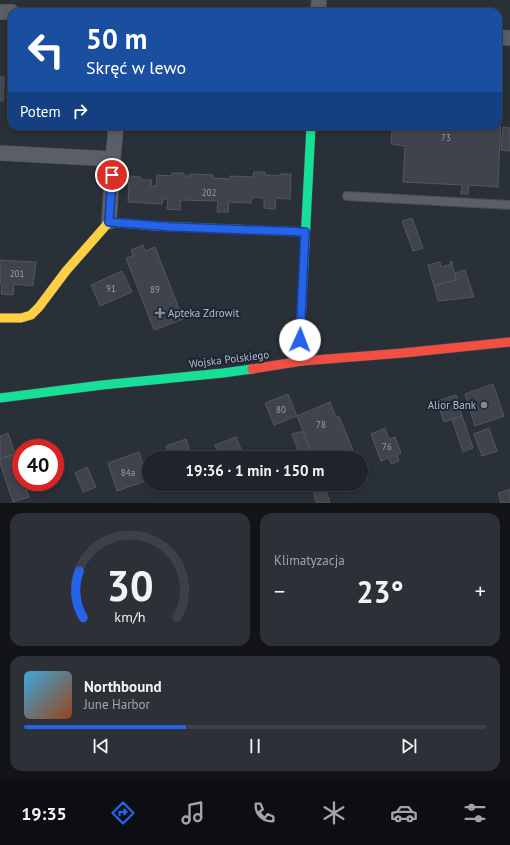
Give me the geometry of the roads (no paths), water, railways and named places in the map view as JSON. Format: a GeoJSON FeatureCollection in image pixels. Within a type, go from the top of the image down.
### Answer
{"type":"FeatureCollection","features":[{"type":"Feature","properties":{"kind":"street"},"geometry":{"type":"LineString","coordinates":[[0,318],[21,318],[31,315],[109,222],[116,130]]}},
{"type":"Feature","properties":{"kind":"street"},"geometry":{"type":"LineString","coordinates":[[302,361],[300,350],[300,331],[311,130]]}},
{"type":"Feature","properties":{"kind":"street"},"geometry":{"type":"LineString","coordinates":[[0,153],[113,159]]}},
{"type":"Feature","properties":{"kind":"street"},"geometry":{"type":"LineString","coordinates":[[109,222],[173,227],[305,232]]}},
{"type":"Feature","properties":{"kind":"street","name":"Wojska Polskiego"},"geometry":{"type":"LineString","coordinates":[[0,398],[102,385],[223,373],[302,361],[403,353],[510,342]]}},
{"type":"Feature","properties":{"kind":"lane"},"geometry":{"type":"LineString","coordinates":[[347,196],[510,205]]}},
{"type":"Feature","properties":{"kind":"place","name":"Apteka Zdrowit"},"geometry":{"type":"Point","coordinates":[160,313]}},
{"type":"Feature","properties":{"kind":"place","name":"Alior Bank"},"geometry":{"type":"Point","coordinates":[484,405]}}]}
